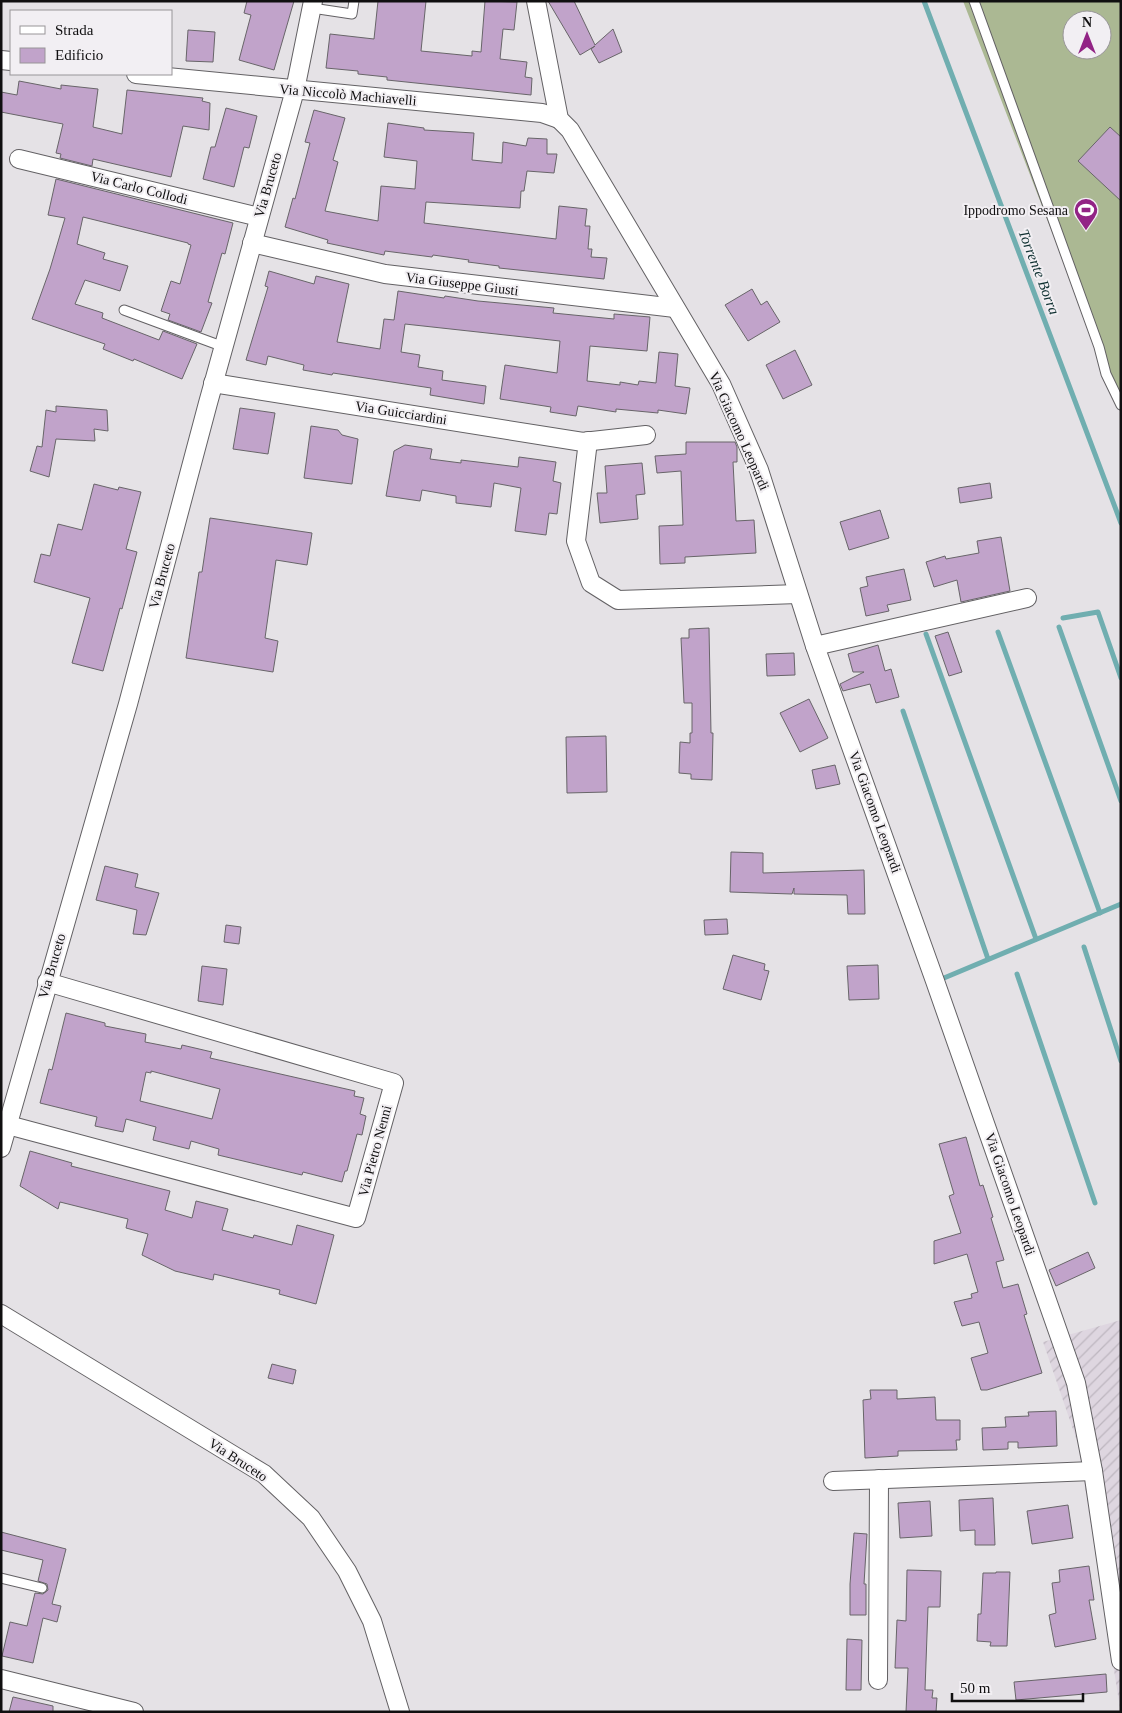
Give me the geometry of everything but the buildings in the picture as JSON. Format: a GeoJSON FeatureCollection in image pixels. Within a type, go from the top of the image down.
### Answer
{"type":"FeatureCollection","features":[{"type":"Feature","properties":{"kind":"street","name":"Via Giacomo Leopardi"},"geometry":{"type":"LineString","coordinates":[[536,1],[559,119],[570,130],[721,384],[759,470],[815,646],[936,981],[1076,1383],[1093,1471],[1121,1661]]}},
{"type":"Feature","properties":{"kind":"street","name":"Via Bruceto"},"geometry":{"type":"LineString","coordinates":[[1,1148],[128,704],[213,383],[295,90],[312,5]]}},
{"type":"Feature","properties":{"kind":"street","name":"Via Niccolò Machiavelli"},"geometry":{"type":"LineString","coordinates":[[146,75],[542,113],[559,119]]}},
{"type":"Feature","properties":{"kind":"street","name":"Via Carlo Collodi"},"geometry":{"type":"LineString","coordinates":[[19,159],[259,217]]}},
{"type":"Feature","properties":{"kind":"street","name":"Via Giuseppe Giusti"},"geometry":{"type":"LineString","coordinates":[[252,244],[385,274],[675,308]]}},
{"type":"Feature","properties":{"kind":"street","name":"Via Guicciardini"},"geometry":{"type":"LineString","coordinates":[[213,383],[574,440],[588,441],[646,435]]}},
{"type":"Feature","properties":{"kind":"street"},"geometry":{"type":"LineString","coordinates":[[588,441],[576,540],[591,583],[618,600],[798,594]]}},
{"type":"Feature","properties":{"kind":"street"},"geometry":{"type":"LineString","coordinates":[[815,646],[1026,598]]}},
{"type":"Feature","properties":{"kind":"street","name":"Via Pietro Nenni"},"geometry":{"type":"LineString","coordinates":[[8,1125],[356,1218],[394,1083],[47,982]]}},
{"type":"Feature","properties":{"kind":"street","name":"Via Bruceto"},"geometry":{"type":"LineString","coordinates":[[1,1314],[264,1474],[310,1518],[347,1571],[372,1621],[400,1712]]}},
{"type":"Feature","properties":{"kind":"street"},"geometry":{"type":"LineString","coordinates":[[833,1481],[1093,1471]]}},
{"type":"Feature","properties":{"kind":"street"},"geometry":{"type":"LineString","coordinates":[[878,1680],[879,1479]]}},
{"type":"Feature","properties":{"kind":"street"},"geometry":{"type":"LineString","coordinates":[[1,1679],[134,1712]]}},
{"type":"Feature","properties":{"kind":"lane"},"geometry":{"type":"LineString","coordinates":[[312,5],[352,14],[354,1]]}},
{"type":"Feature","properties":{"kind":"lane"},"geometry":{"type":"LineString","coordinates":[[974,1],[1099,347],[1106,374],[1121,405]]}},
{"type":"Feature","properties":{"kind":"lane"},"geometry":{"type":"LineString","coordinates":[[124,310],[224,347]]}},
{"type":"Feature","properties":{"kind":"lane"},"geometry":{"type":"LineString","coordinates":[[1,1578],[42,1588]]}},
{"type":"Feature","properties":{"kind":"shaded area"},"geometry":{"type":"Polygon","coordinates":[[[1121,1320],[1120,1708],[1078,1444],[1043,1342],[1121,1320]]]}},
{"type":"Feature","properties":{"kind":"green space","name":"Ippodromo Sesana"},"geometry":{"type":"Polygon","coordinates":[[[963,1],[1121,1],[1121,411],[963,1]]]}},
{"type":"Feature","properties":{"kind":"waterway","name":"Torrente Borra"},"geometry":{"type":"LineString","coordinates":[[924,1],[1121,523]]}},
{"type":"Feature","properties":{"kind":"waterway"},"geometry":{"type":"LineString","coordinates":[[1063,618],[1098,612],[1121,678]]}},
{"type":"Feature","properties":{"kind":"waterway"},"geometry":{"type":"LineString","coordinates":[[1059,627],[1121,801]]}},
{"type":"Feature","properties":{"kind":"waterway"},"geometry":{"type":"LineString","coordinates":[[998,632],[1100,913]]}},
{"type":"Feature","properties":{"kind":"waterway"},"geometry":{"type":"LineString","coordinates":[[926,634],[1036,939]]}},
{"type":"Feature","properties":{"kind":"waterway"},"geometry":{"type":"LineString","coordinates":[[903,711],[988,959]]}},
{"type":"Feature","properties":{"kind":"waterway"},"geometry":{"type":"LineString","coordinates":[[944,978],[1121,904]]}},
{"type":"Feature","properties":{"kind":"waterway"},"geometry":{"type":"LineString","coordinates":[[1084,947],[1121,1061]]}},
{"type":"Feature","properties":{"kind":"waterway"},"geometry":{"type":"LineString","coordinates":[[1017,974],[1095,1203]]}},
{"type":"Feature","properties":{"kind":"place","name":"Ippodromo Sesana"},"geometry":{"type":"Point","coordinates":[1086,231]}}]}
